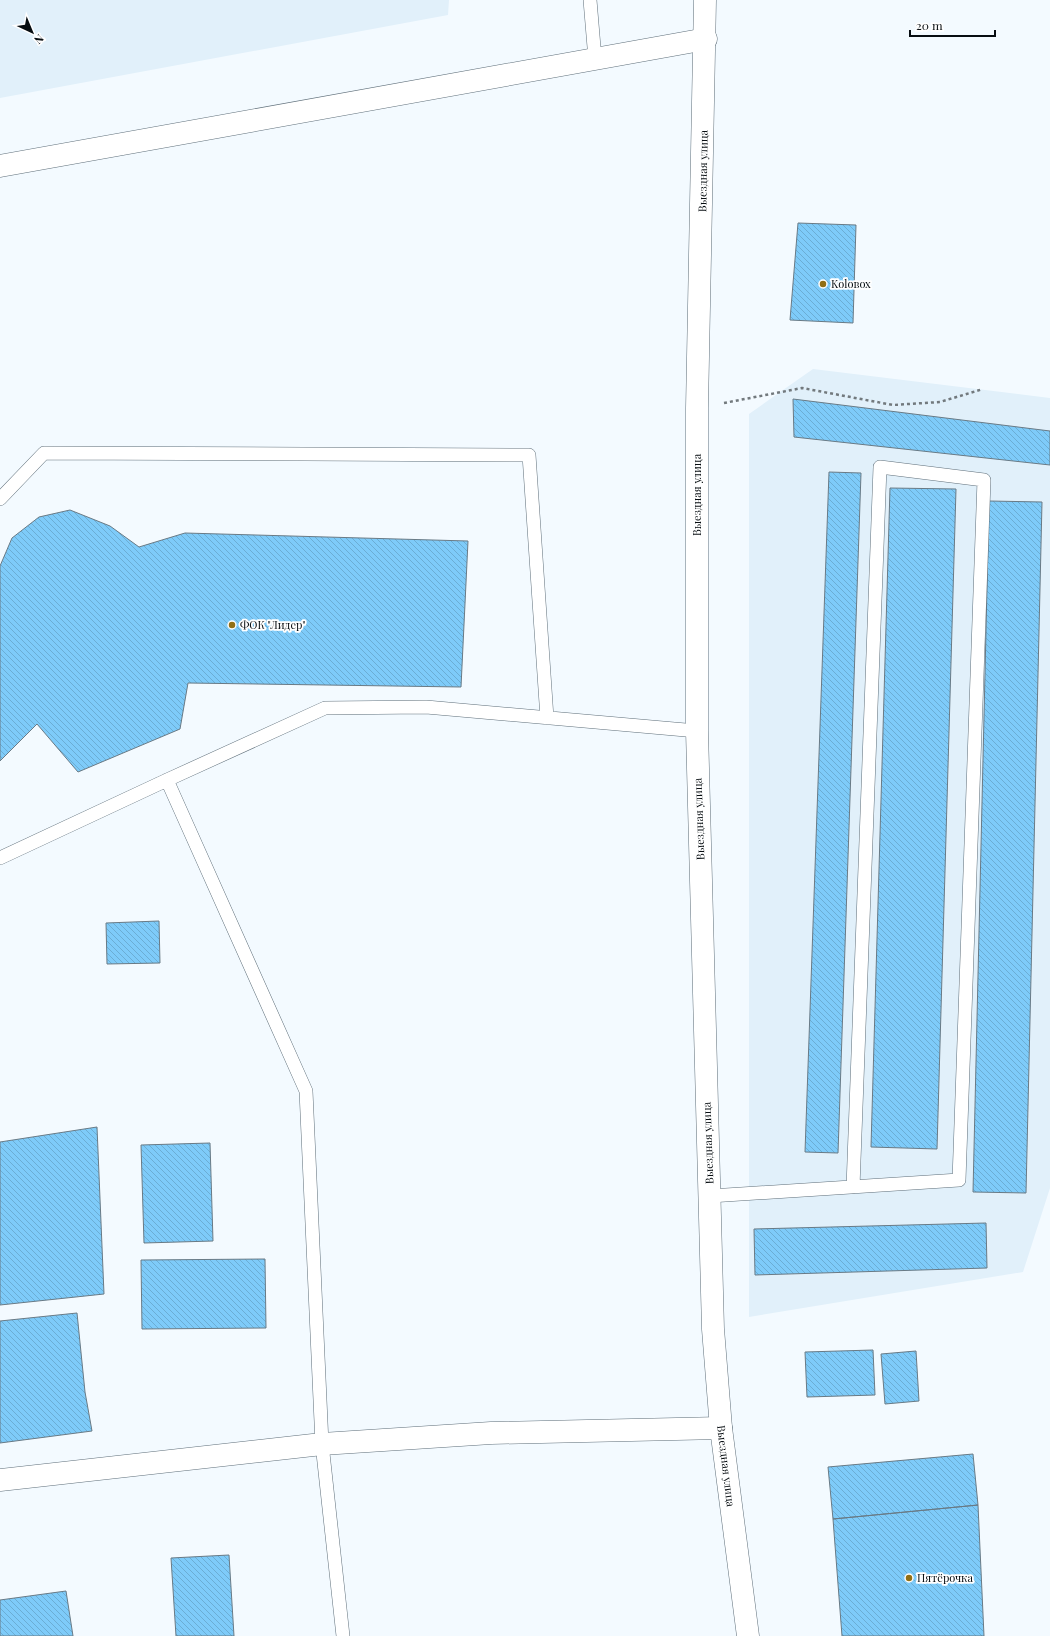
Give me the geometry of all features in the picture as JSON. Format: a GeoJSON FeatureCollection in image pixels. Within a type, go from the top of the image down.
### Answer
{"type":"FeatureCollection","features":[{"type":"Feature","properties":{"kind":"street","name":"Выездная улица"},"geometry":{"type":"LineString","coordinates":[[706,0],[698,408],[697,731],[713,1329],[721,1428],[748,1636]]}},
{"type":"Feature","properties":{"kind":"street"},"geometry":{"type":"LineString","coordinates":[[0,166],[706,39]]}},
{"type":"Feature","properties":{"kind":"street"},"geometry":{"type":"LineString","coordinates":[[0,1480],[322,1444],[491,1433],[721,1428]]}},
{"type":"Feature","properties":{"kind":"lane"},"geometry":{"type":"LineString","coordinates":[[590,0],[596,59]]}},
{"type":"Feature","properties":{"kind":"lane"},"geometry":{"type":"LineString","coordinates":[[0,499],[44,453],[529,455],[547,718]]}},
{"type":"Feature","properties":{"kind":"lane"},"geometry":{"type":"LineString","coordinates":[[710,1196],[853,1187],[959,1180],[984,480],[880,467],[853,1187]]}},
{"type":"Feature","properties":{"kind":"lane"},"geometry":{"type":"LineString","coordinates":[[0,858],[166,780],[325,708],[426,707],[697,731]]}},
{"type":"Feature","properties":{"kind":"lane"},"geometry":{"type":"LineString","coordinates":[[166,780],[306,1092],[322,1444],[343,1636]]}},
{"type":"Feature","properties":{"kind":"path"},"geometry":{"type":"LineString","coordinates":[[698,408],[802,388],[893,405],[940,402],[983,388]]}},
{"type":"Feature","properties":{"kind":"shaded area"},"geometry":{"type":"Polygon","coordinates":[[[0,0],[449,0],[448,15],[0,98],[0,0]]]}},
{"type":"Feature","properties":{"kind":"shaded area"},"geometry":{"type":"Polygon","coordinates":[[[813,369],[1050,398],[1050,1188],[1023,1272],[749,1317],[749,414],[813,369]]]}},
{"type":"Feature","properties":{"kind":"building","name":"Kоlовох"},"geometry":{"type":"Polygon","coordinates":[[[798,223],[856,225],[853,323],[790,320],[798,223]]]}},
{"type":"Feature","properties":{"kind":"building"},"geometry":{"type":"Polygon","coordinates":[[[793,399],[1050,431],[1050,465],[794,437],[793,399]]]}},
{"type":"Feature","properties":{"kind":"building"},"geometry":{"type":"Polygon","coordinates":[[[829,472],[861,473],[838,1153],[805,1152],[829,472]]]}},
{"type":"Feature","properties":{"kind":"building"},"geometry":{"type":"Polygon","coordinates":[[[890,488],[956,489],[937,1149],[871,1147],[890,488]]]}},
{"type":"Feature","properties":{"kind":"building"},"geometry":{"type":"Polygon","coordinates":[[[989,501],[1042,502],[1026,1193],[973,1192],[989,501]]]}},
{"type":"Feature","properties":{"kind":"building","name":"ФОК \"Лидер\""},"geometry":{"type":"Polygon","coordinates":[[[70,510],[110,526],[139,547],[185,533],[468,541],[461,687],[188,683],[180,729],[78,772],[37,724],[0,761],[0,566],[12,538],[39,517],[70,510]]]}},
{"type":"Feature","properties":{"kind":"building"},"geometry":{"type":"Polygon","coordinates":[[[159,921],[160,963],[107,964],[106,923],[159,921]]]}},
{"type":"Feature","properties":{"kind":"building"},"geometry":{"type":"Polygon","coordinates":[[[97,1127],[104,1294],[0,1305],[0,1142],[97,1127]]]}},
{"type":"Feature","properties":{"kind":"building"},"geometry":{"type":"Polygon","coordinates":[[[210,1143],[213,1241],[144,1243],[141,1145],[210,1143]]]}},
{"type":"Feature","properties":{"kind":"building"},"geometry":{"type":"Polygon","coordinates":[[[986,1223],[987,1268],[755,1275],[754,1229],[986,1223]]]}},
{"type":"Feature","properties":{"kind":"building"},"geometry":{"type":"Polygon","coordinates":[[[265,1259],[266,1328],[142,1329],[141,1260],[265,1259]]]}},
{"type":"Feature","properties":{"kind":"building"},"geometry":{"type":"Polygon","coordinates":[[[77,1313],[85,1392],[92,1431],[0,1443],[0,1321],[77,1313]]]}},
{"type":"Feature","properties":{"kind":"building"},"geometry":{"type":"Polygon","coordinates":[[[873,1350],[875,1395],[807,1397],[805,1352],[873,1350]]]}},
{"type":"Feature","properties":{"kind":"building"},"geometry":{"type":"Polygon","coordinates":[[[916,1351],[919,1401],[885,1404],[881,1354],[916,1351]]]}},
{"type":"Feature","properties":{"kind":"building"},"geometry":{"type":"Polygon","coordinates":[[[973,1454],[978,1505],[833,1519],[828,1467],[973,1454]]]}},
{"type":"Feature","properties":{"kind":"building","name":"Пятёрочка"},"geometry":{"type":"Polygon","coordinates":[[[978,1505],[984,1636],[842,1636],[833,1519],[978,1505]]]}},
{"type":"Feature","properties":{"kind":"building"},"geometry":{"type":"Polygon","coordinates":[[[229,1555],[234,1636],[176,1636],[171,1558],[229,1555]]]}},
{"type":"Feature","properties":{"kind":"building"},"geometry":{"type":"Polygon","coordinates":[[[66,1591],[73,1636],[0,1636],[0,1600],[66,1591]]]}},
{"type":"Feature","properties":{"kind":"place","name":"Kоlовох"},"geometry":{"type":"Point","coordinates":[823,284]}},
{"type":"Feature","properties":{"kind":"place","name":"ФОК \"Лидер\""},"geometry":{"type":"Point","coordinates":[232,625]}},
{"type":"Feature","properties":{"kind":"place","name":"Пятёрочка"},"geometry":{"type":"Point","coordinates":[909,1578]}}]}
